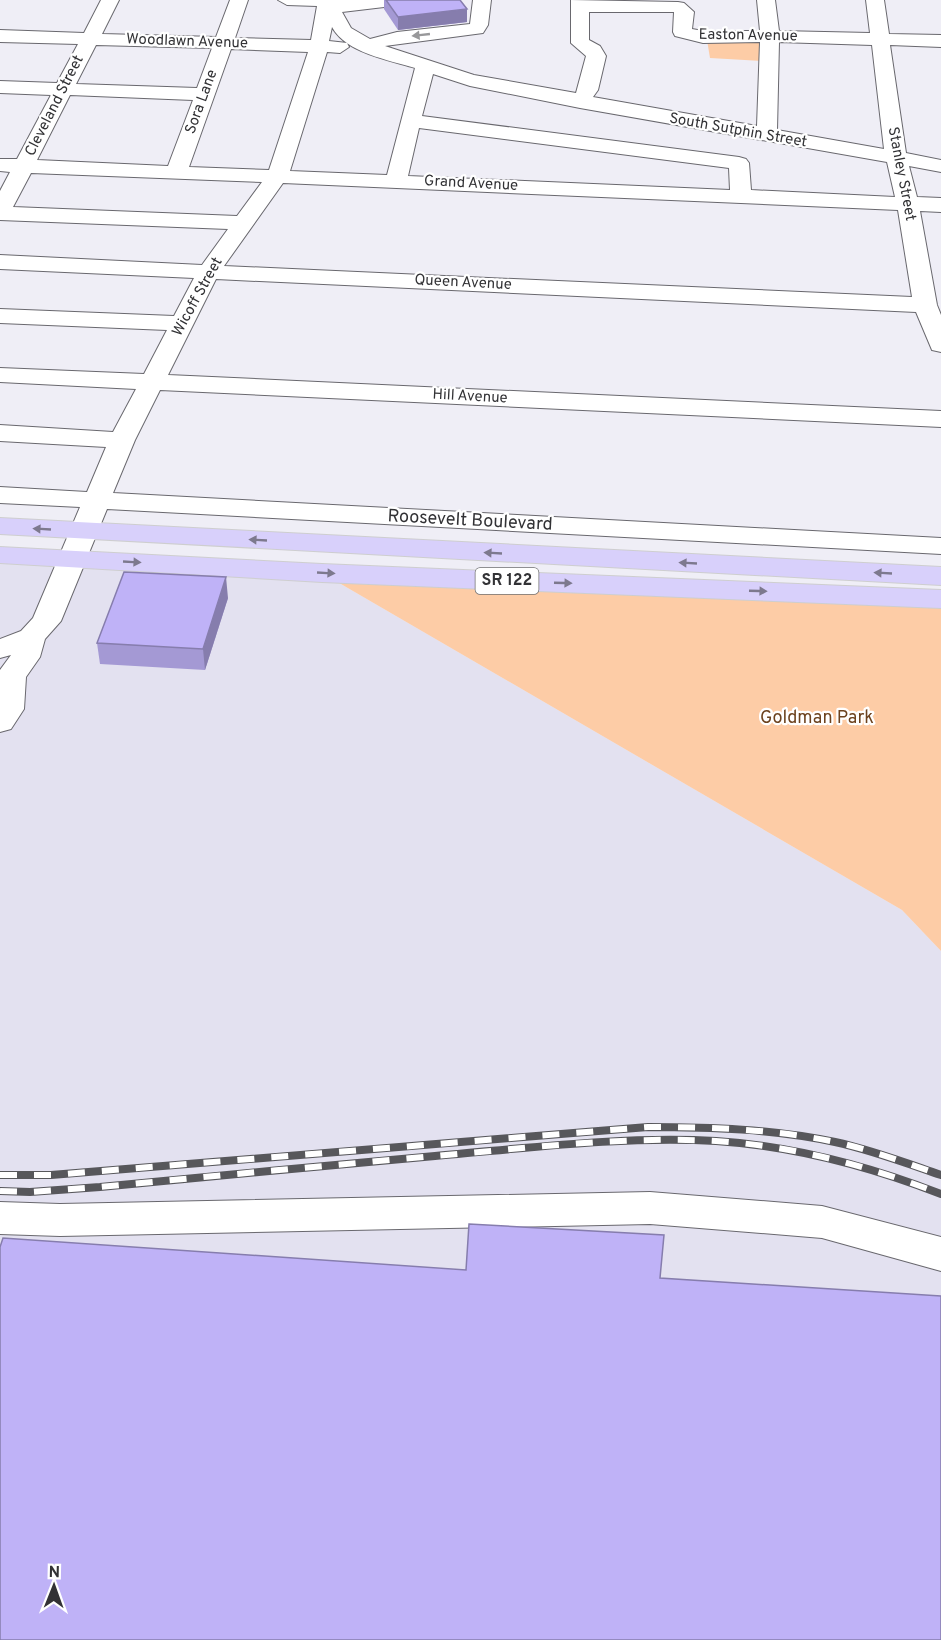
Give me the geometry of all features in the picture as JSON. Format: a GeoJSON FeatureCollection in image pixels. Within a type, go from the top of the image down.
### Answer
{"type":"FeatureCollection","features":[{"type":"Feature","properties":{"kind":"main road","name":"Roosevelt Boulevard"},"geometry":{"type":"LineString","coordinates":[[0,526],[941,576]]}},
{"type":"Feature","properties":{"kind":"main road","name":"SR 122"},"geometry":{"type":"LineString","coordinates":[[0,555],[322,573],[941,599]]}},
{"type":"Feature","properties":{"kind":"street","name":"Cleveland Street"},"geometry":{"type":"LineString","coordinates":[[0,213],[110,0]]}},
{"type":"Feature","properties":{"kind":"street","name":"Sora Lane"},"geometry":{"type":"LineString","coordinates":[[177,171],[239,0]]}},
{"type":"Feature","properties":{"kind":"street"},"geometry":{"type":"LineString","coordinates":[[287,0],[327,3],[392,0]]}},
{"type":"Feature","properties":{"kind":"street"},"geometry":{"type":"LineString","coordinates":[[371,47],[397,38],[476,29],[479,27],[482,0]]}},
{"type":"Feature","properties":{"kind":"street"},"geometry":{"type":"LineString","coordinates":[[766,0],[770,36],[767,137]]}},
{"type":"Feature","properties":{"kind":"street","name":"Stanley Street"},"geometry":{"type":"LineString","coordinates":[[875,0],[896,158],[908,204],[925,305],[941,345]]}},
{"type":"Feature","properties":{"kind":"street"},"geometry":{"type":"LineString","coordinates":[[319,46],[344,32],[327,3]]}},
{"type":"Feature","properties":{"kind":"street","name":"Wicoff Street"},"geometry":{"type":"LineString","coordinates":[[31,637],[46,621],[122,440],[209,271],[278,175],[319,46],[327,3]]}},
{"type":"Feature","properties":{"kind":"street"},"geometry":{"type":"LineString","coordinates":[[580,3],[580,43],[593,50],[596,56],[588,90],[580,102]]}},
{"type":"Feature","properties":{"kind":"street","name":"Easton Avenue"},"geometry":{"type":"LineString","coordinates":[[580,3],[678,7],[685,12],[682,32],[690,34],[751,38],[770,36],[941,41]]}},
{"type":"Feature","properties":{"kind":"street","name":"South Sutphin Street"},"geometry":{"type":"LineString","coordinates":[[344,32],[371,47],[425,67],[470,80],[767,137],[896,158],[941,169]]}},
{"type":"Feature","properties":{"kind":"street","name":"Woodlawn Avenue"},"geometry":{"type":"LineString","coordinates":[[0,36],[371,47]]}},
{"type":"Feature","properties":{"kind":"street"},"geometry":{"type":"LineString","coordinates":[[396,180],[425,67]]}},
{"type":"Feature","properties":{"kind":"street"},"geometry":{"type":"LineString","coordinates":[[0,87],[204,94]]}},
{"type":"Feature","properties":{"kind":"street"},"geometry":{"type":"LineString","coordinates":[[411,121],[740,163],[741,196]]}},
{"type":"Feature","properties":{"kind":"street","name":"Grand Avenue"},"geometry":{"type":"LineString","coordinates":[[0,165],[396,180],[941,205]]}},
{"type":"Feature","properties":{"kind":"street"},"geometry":{"type":"LineString","coordinates":[[908,204],[941,196]]}},
{"type":"Feature","properties":{"kind":"street"},"geometry":{"type":"LineString","coordinates":[[0,213],[244,224]]}},
{"type":"Feature","properties":{"kind":"street","name":"Queen Avenue"},"geometry":{"type":"LineString","coordinates":[[0,262],[925,305]]}},
{"type":"Feature","properties":{"kind":"street"},"geometry":{"type":"LineString","coordinates":[[0,316],[182,324]]}},
{"type":"Feature","properties":{"kind":"street","name":"Hill Avenue"},"geometry":{"type":"LineString","coordinates":[[0,375],[941,419]]}},
{"type":"Feature","properties":{"kind":"street"},"geometry":{"type":"LineString","coordinates":[[0,433],[122,440]]}},
{"type":"Feature","properties":{"kind":"street","name":"Roosevelt Boulevard"},"geometry":{"type":"LineString","coordinates":[[0,495],[941,546]]}},
{"type":"Feature","properties":{"kind":"street"},"geometry":{"type":"LineString","coordinates":[[0,649],[31,637]]}},
{"type":"Feature","properties":{"kind":"street"},"geometry":{"type":"LineString","coordinates":[[0,722],[9,709],[6,678],[25,657],[31,637]]}},
{"type":"Feature","properties":{"kind":"street"},"geometry":{"type":"LineString","coordinates":[[0,1218],[60,1220],[650,1208],[822,1222],[941,1254]]}},
{"type":"Feature","properties":{"kind":"shaded area"},"geometry":{"type":"Polygon","coordinates":[[[0,555],[322,573],[902,910],[941,951],[941,1640],[0,1640],[0,555]]]}},
{"type":"Feature","properties":{"kind":"green space"},"geometry":{"type":"Polygon","coordinates":[[[707,40],[761,42],[762,61],[710,58],[707,40]]]}},
{"type":"Feature","properties":{"kind":"green space","name":"Goldman Park"},"geometry":{"type":"Polygon","coordinates":[[[322,573],[941,599],[941,951],[902,910],[322,573]]]}},
{"type":"Feature","properties":{"kind":"building"},"geometry":{"type":"Polygon","coordinates":[[[386,0],[460,0],[467,9],[398,17],[386,0]]]}},
{"type":"Feature","properties":{"kind":"building"},"geometry":{"type":"Polygon","coordinates":[[[124,572],[226,577],[203,649],[97,643],[124,572]]]}},
{"type":"Feature","properties":{"kind":"building"},"geometry":{"type":"Polygon","coordinates":[[[469,1224],[664,1235],[660,1278],[941,1296],[941,1640],[0,1640],[0,1247],[3,1238],[466,1270],[469,1224]]]}},
{"type":"Feature","properties":{"kind":"railway"},"geometry":{"type":"LineString","coordinates":[[0,1175],[51,1175],[648,1127],[789,1134],[862,1149],[941,1175]]}},
{"type":"Feature","properties":{"kind":"railway"},"geometry":{"type":"LineString","coordinates":[[0,1191],[30,1192],[100,1187],[576,1144],[681,1140],[774,1147],[859,1166],[941,1194]]}}]}
